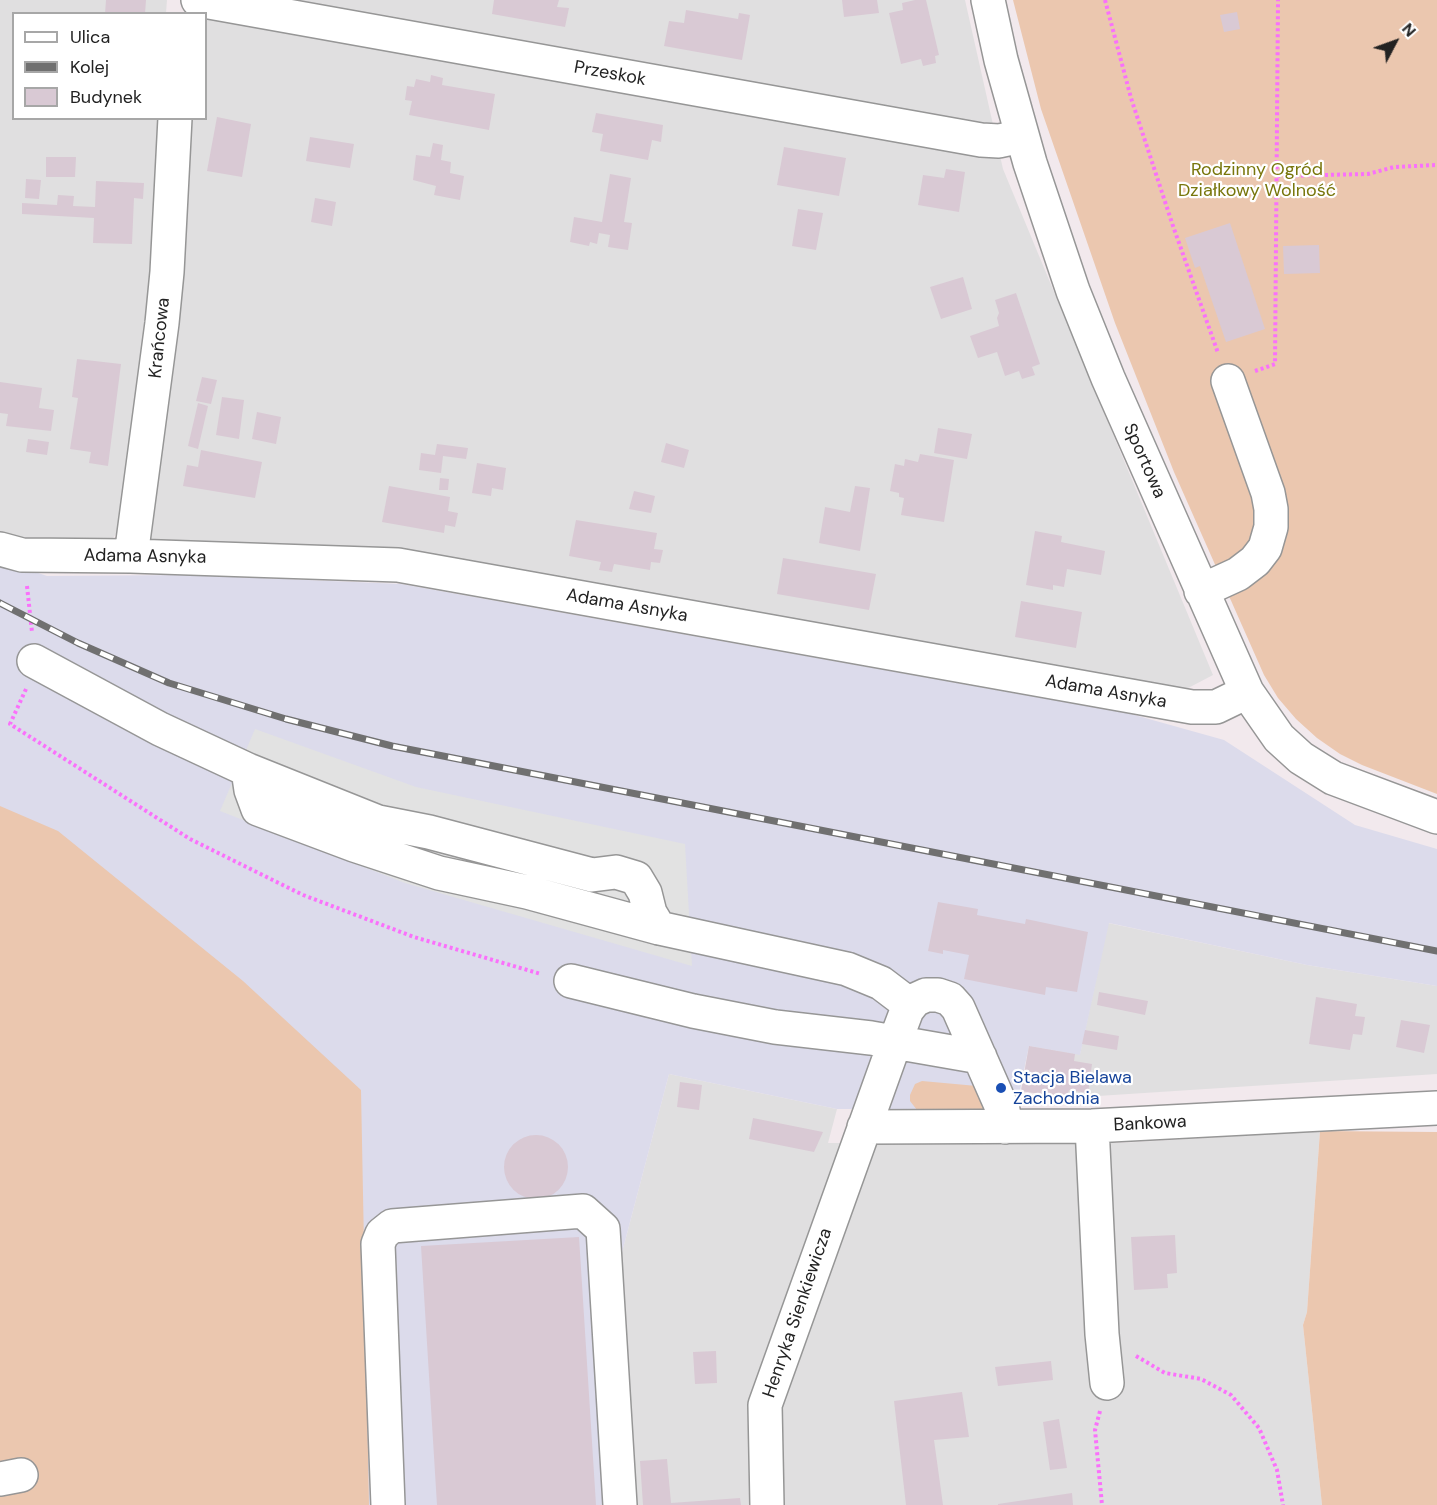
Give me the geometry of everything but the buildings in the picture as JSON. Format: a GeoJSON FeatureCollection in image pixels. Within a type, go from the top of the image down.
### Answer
{"type":"FeatureCollection","features":[{"type":"Feature","properties":{"kind":"street","name":"Przeskok"},"geometry":{"type":"LineString","coordinates":[[198,0],[981,141],[999,141],[1022,136]]}},
{"type":"Feature","properties":{"kind":"street","name":"Sportowa"},"geometry":{"type":"LineString","coordinates":[[988,0],[1022,136],[1048,221],[1082,314],[1247,692],[1279,738],[1300,758],[1333,778],[1437,817]]}},
{"type":"Feature","properties":{"kind":"street","name":"Krańcowa"},"geometry":{"type":"LineString","coordinates":[[131,556],[162,323],[176,120]]}},
{"type":"Feature","properties":{"kind":"street"},"geometry":{"type":"LineString","coordinates":[[1202,591],[1238,574],[1255,561],[1265,548],[1270,526],[1271,509],[1268,493],[1228,381]]}},
{"type":"Feature","properties":{"kind":"street","name":"Adama Asnyka"},"geometry":{"type":"LineString","coordinates":[[0,549],[22,555],[131,556],[398,565],[1192,707],[1216,707],[1247,692]]}},
{"type":"Feature","properties":{"kind":"street"},"geometry":{"type":"LineString","coordinates":[[34,662],[160,729],[248,770],[378,822],[429,832],[592,875],[616,872],[636,878],[645,893],[650,914],[659,928]]}},
{"type":"Feature","properties":{"kind":"street"},"geometry":{"type":"LineString","coordinates":[[248,770],[251,790],[258,809],[354,845],[439,873],[527,892],[659,928],[847,969],[881,983],[910,1005],[929,994],[941,995],[950,999],[960,1010],[1004,1113],[1005,1127]]}},
{"type":"Feature","properties":{"kind":"street"},"geometry":{"type":"LineString","coordinates":[[571,981],[693,1011],[775,1027],[895,1042],[980,1057]]}},
{"type":"Feature","properties":{"kind":"street","name":"Henryka Sienkiewicza"},"geometry":{"type":"LineString","coordinates":[[767,1505],[765,1405],[910,1005]]}},
{"type":"Feature","properties":{"kind":"street","name":"Bankowa"},"geometry":{"type":"LineString","coordinates":[[864,1127],[1092,1126],[1437,1108]]}},
{"type":"Feature","properties":{"kind":"street"},"geometry":{"type":"LineString","coordinates":[[1092,1126],[1102,1334],[1107,1383]]}},
{"type":"Feature","properties":{"kind":"street"},"geometry":{"type":"LineString","coordinates":[[388,1505],[378,1244],[382,1234],[392,1226],[583,1211],[603,1229],[620,1505]]}},
{"type":"Feature","properties":{"kind":"path"},"geometry":{"type":"LineString","coordinates":[[1105,0],[1143,135],[1228,381],[1275,364],[1278,0]]}},
{"type":"Feature","properties":{"kind":"path"},"geometry":{"type":"LineString","coordinates":[[1277,176],[1368,174],[1394,167],[1437,165]]}},
{"type":"Feature","properties":{"kind":"path"},"geometry":{"type":"LineString","coordinates":[[10,724],[190,839],[303,896],[414,938],[571,981]]}},
{"type":"Feature","properties":{"kind":"path"},"geometry":{"type":"LineString","coordinates":[[1102,1334],[1165,1373],[1201,1379],[1231,1395],[1259,1428],[1277,1470],[1282,1505]]}},
{"type":"Feature","properties":{"kind":"path"},"geometry":{"type":"LineString","coordinates":[[1102,1505],[1095,1430],[1107,1383]]}},
{"type":"Feature","properties":{"kind":"shaded area"},"geometry":{"type":"Polygon","coordinates":[[[0,0],[167,0],[166,12],[12,12],[12,120],[160,120],[146,340],[118,531],[113,538],[102,544],[0,537],[0,0]]]}},
{"type":"Feature","properties":{"kind":"shaded area"},"geometry":{"type":"Polygon","coordinates":[[[193,0],[965,0],[1003,169],[1213,675],[1173,696],[544,576],[371,547],[245,543],[157,544],[145,534],[187,120],[207,120],[207,12],[204,12],[193,0]]]}},
{"type":"Feature","properties":{"kind":"shaded area"},"geometry":{"type":"Polygon","coordinates":[[[0,560],[47,576],[190,575],[401,584],[1131,714],[1224,740],[1355,825],[1437,849],[1437,986],[1307,965],[1109,923],[1080,1055],[1029,1046],[1016,1109],[837,1109],[669,1074],[605,1317],[623,1505],[0,1505],[0,560]]]}},
{"type":"Feature","properties":{"kind":"shaded area"},"geometry":{"type":"Polygon","coordinates":[[[255,729],[416,787],[685,844],[692,966],[405,883],[220,811],[255,729]]]}},
{"type":"Feature","properties":{"kind":"shaded area"},"geometry":{"type":"Polygon","coordinates":[[[1108,923],[1307,965],[1437,986],[1437,1074],[1067,1098],[1021,1091],[1029,1046],[1080,1054],[1108,923]]]}},
{"type":"Feature","properties":{"kind":"shaded area"},"geometry":{"type":"Polygon","coordinates":[[[669,1074],[837,1109],[828,1143],[1121,1143],[1320,1131],[1307,1312],[1303,1325],[1322,1505],[623,1505],[605,1317],[669,1074]]]}},
{"type":"Feature","properties":{"kind":"green space","name":"Rodzinny Ogród Działkowy Wolność"},"geometry":{"type":"Polygon","coordinates":[[[1013,0],[1437,0],[1437,794],[1340,754],[1296,719],[1278,698],[1264,675],[1174,472],[1115,323],[1041,109],[1013,0]]]}},
{"type":"Feature","properties":{"kind":"green space"},"geometry":{"type":"Polygon","coordinates":[[[0,806],[58,831],[243,981],[361,1090],[369,1505],[0,1505],[0,806]]]}},
{"type":"Feature","properties":{"kind":"green space"},"geometry":{"type":"Polygon","coordinates":[[[922,1081],[977,1086],[995,1110],[917,1110],[910,1101],[910,1095],[915,1084],[922,1081]]]}},
{"type":"Feature","properties":{"kind":"green space"},"geometry":{"type":"Polygon","coordinates":[[[1320,1131],[1437,1132],[1437,1505],[1322,1505],[1303,1325],[1307,1312],[1320,1131]]]}},
{"type":"Feature","properties":{"kind":"railway"},"geometry":{"type":"LineString","coordinates":[[0,603],[78,643],[169,683],[286,719],[392,746],[1437,951]]}},
{"type":"Feature","properties":{"kind":"place","name":"Stacja Bielawa Zachodnia"},"geometry":{"type":"Point","coordinates":[1001,1088]}}]}
